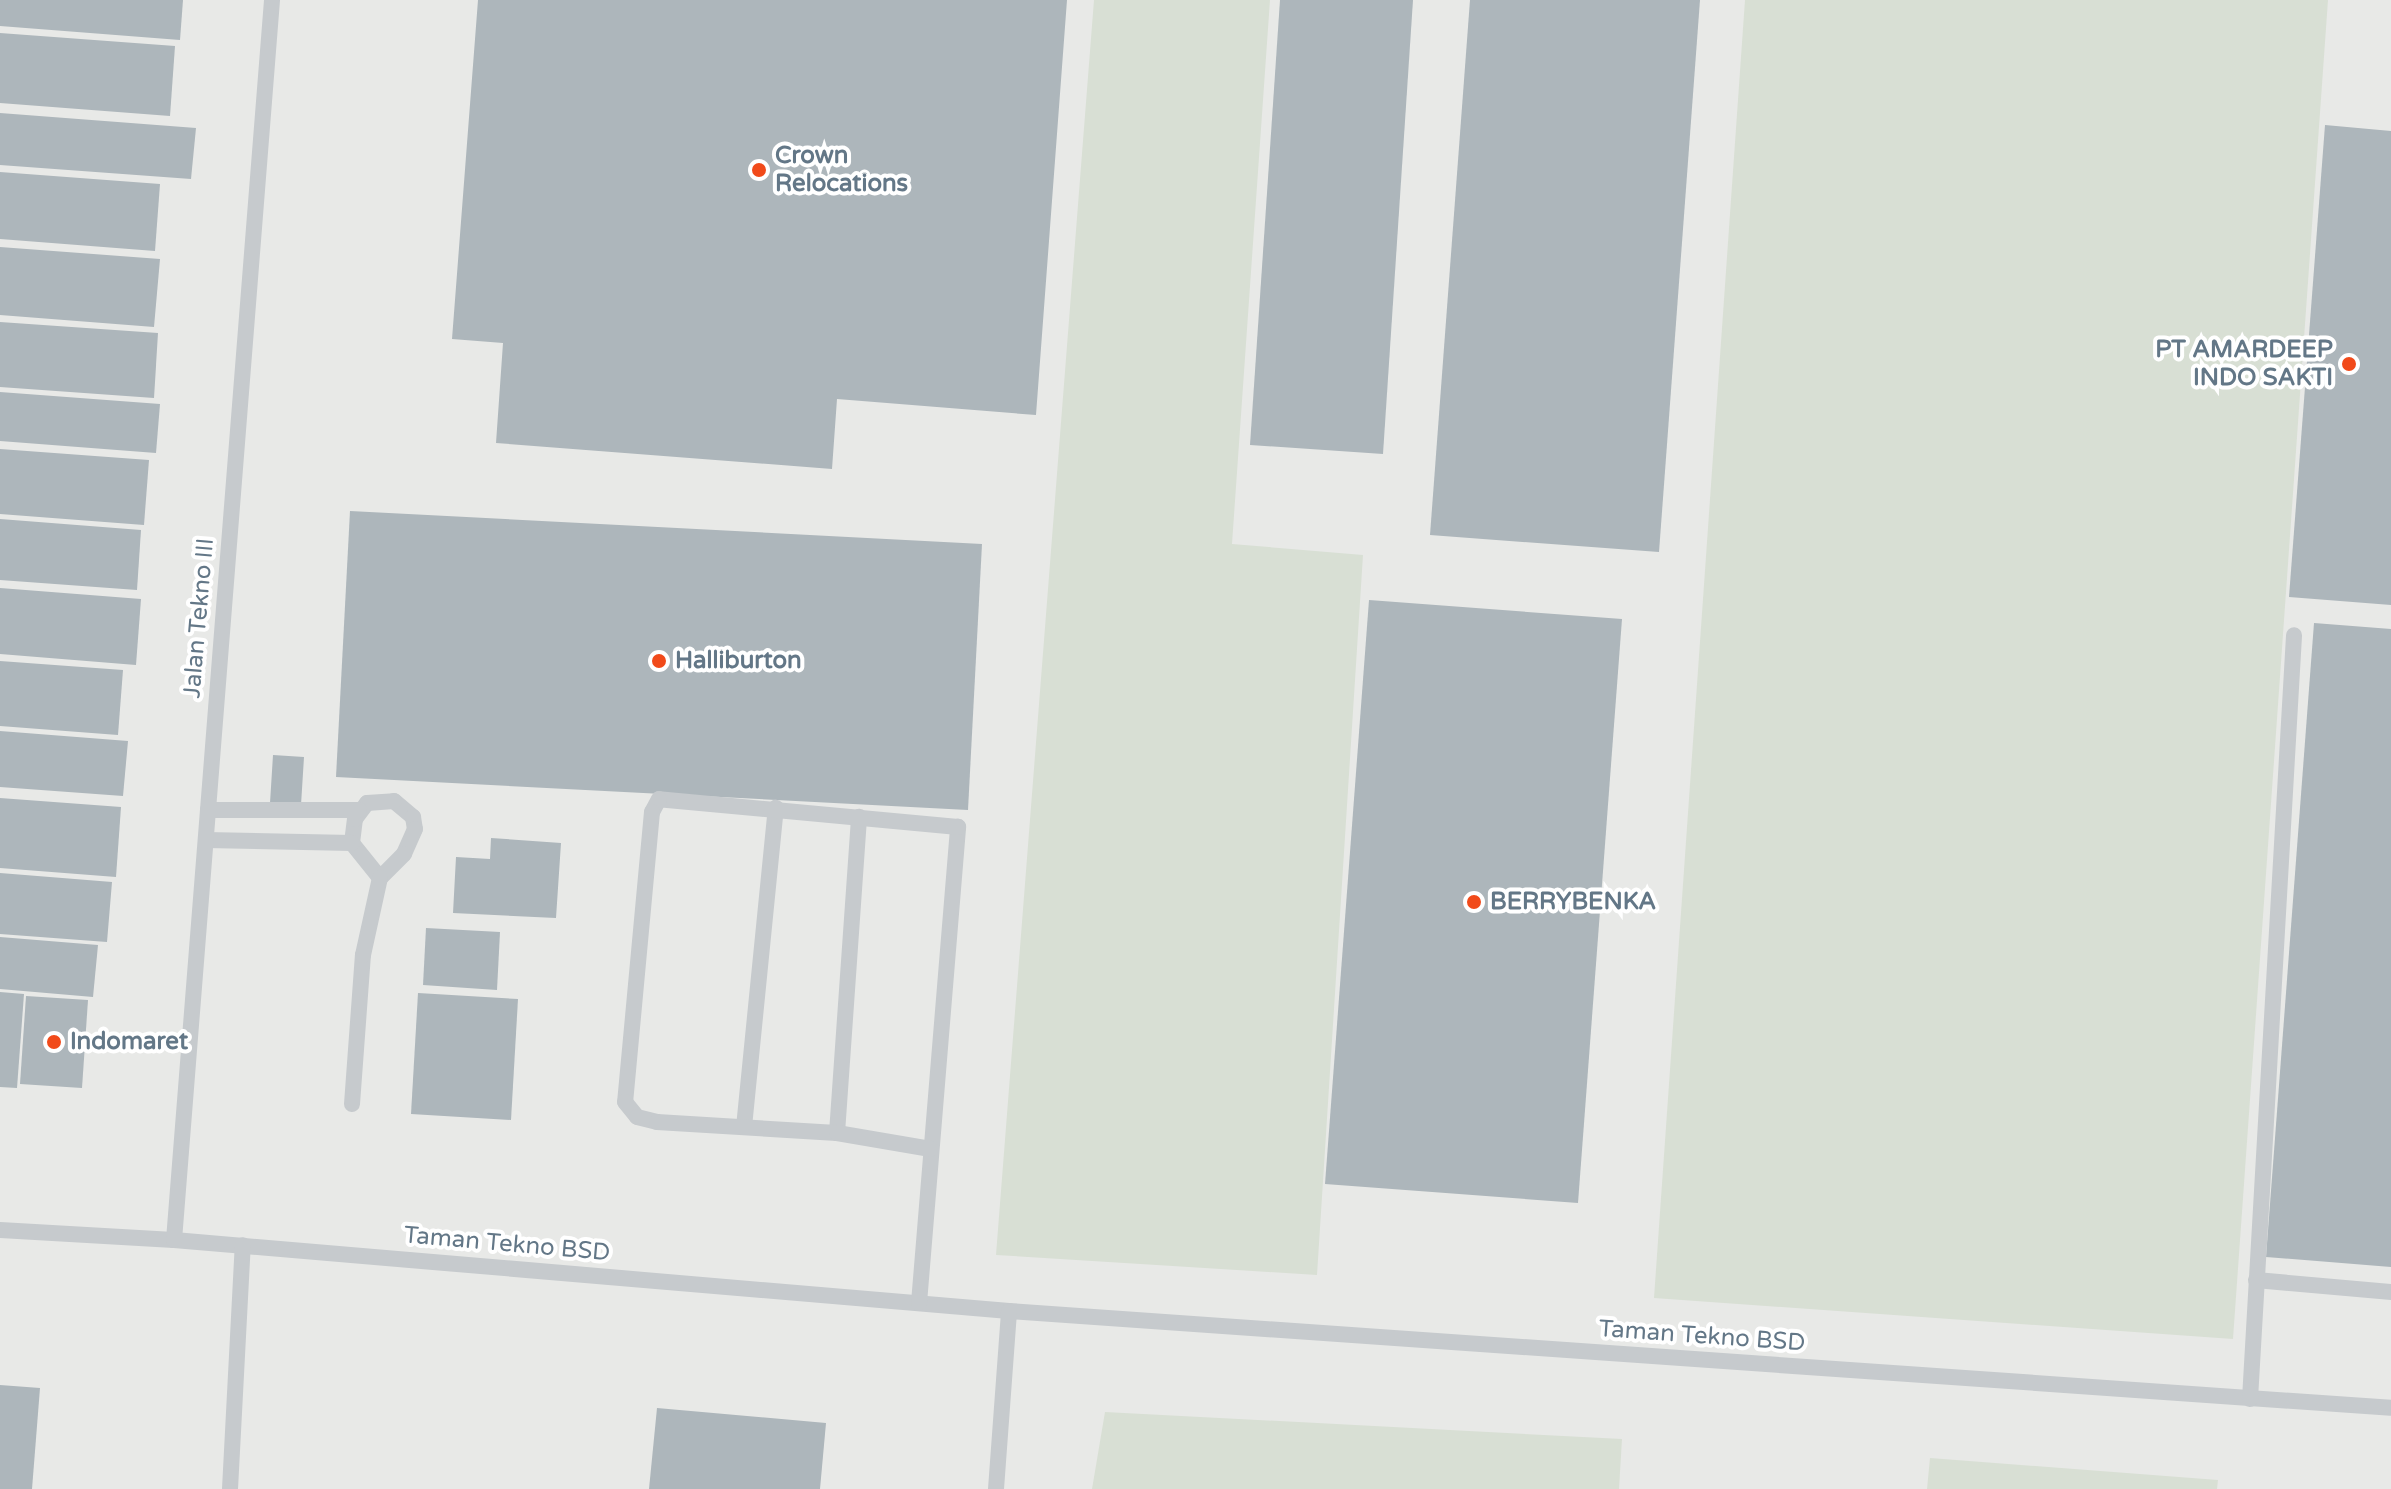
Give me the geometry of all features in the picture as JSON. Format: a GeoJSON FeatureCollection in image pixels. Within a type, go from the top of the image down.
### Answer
{"type":"FeatureCollection","features":[{"type":"Feature","properties":{"kind":"lane","name":"Jalan Tekno III"},"geometry":{"type":"LineString","coordinates":[[174,1240],[272,0]]}},
{"type":"Feature","properties":{"kind":"lane"},"geometry":{"type":"LineString","coordinates":[[2250,1399],[2294,635]]}},
{"type":"Feature","properties":{"kind":"lane"},"geometry":{"type":"LineString","coordinates":[[919,1303],[958,827],[659,799],[652,812],[625,1102],[637,1117],[657,1122],[837,1133],[931,1149]]}},
{"type":"Feature","properties":{"kind":"lane"},"geometry":{"type":"LineString","coordinates":[[352,843],[359,810],[367,803],[394,801],[413,817],[412,842],[380,878],[363,955],[352,1104]]}},
{"type":"Feature","properties":{"kind":"lane"},"geometry":{"type":"LineString","coordinates":[[744,1127],[776,808]]}},
{"type":"Feature","properties":{"kind":"lane"},"geometry":{"type":"LineString","coordinates":[[208,810],[359,810]]}},
{"type":"Feature","properties":{"kind":"lane"},"geometry":{"type":"LineString","coordinates":[[837,1133],[859,817]]}},
{"type":"Feature","properties":{"kind":"lane"},"geometry":{"type":"LineString","coordinates":[[206,840],[352,843]]}},
{"type":"Feature","properties":{"kind":"lane"},"geometry":{"type":"LineString","coordinates":[[352,843],[380,878]]}},
{"type":"Feature","properties":{"kind":"lane","name":"Taman Tekno BSD"},"geometry":{"type":"LineString","coordinates":[[0,1230],[243,1245],[1009,1311],[2391,1408]]}},
{"type":"Feature","properties":{"kind":"lane"},"geometry":{"type":"LineString","coordinates":[[230,1489],[243,1245]]}},
{"type":"Feature","properties":{"kind":"lane"},"geometry":{"type":"LineString","coordinates":[[2256,1280],[2391,1292]]}},
{"type":"Feature","properties":{"kind":"lane"},"geometry":{"type":"LineString","coordinates":[[996,1489],[1009,1311]]}},
{"type":"Feature","properties":{"kind":"shaded area"},"geometry":{"type":"Polygon","coordinates":[[[0,0],[2391,0],[2391,1489],[0,1489],[0,0]]]}},
{"type":"Feature","properties":{"kind":"shaded area"},"geometry":{"type":"Polygon","coordinates":[[[1094,0],[1270,0],[1232,544],[1363,555],[1317,1275],[996,1255],[1094,0]]]}},
{"type":"Feature","properties":{"kind":"shaded area"},"geometry":{"type":"Polygon","coordinates":[[[1745,0],[2328,0],[2233,1339],[1654,1298],[1745,0]]]}},
{"type":"Feature","properties":{"kind":"shaded area"},"geometry":{"type":"Polygon","coordinates":[[[1105,1412],[1622,1439],[1619,1489],[1092,1489],[1105,1412]]]}},
{"type":"Feature","properties":{"kind":"shaded area"},"geometry":{"type":"Polygon","coordinates":[[[1930,1458],[2218,1480],[2217,1489],[1927,1489],[1930,1458]]]}},
{"type":"Feature","properties":{"kind":"building"},"geometry":{"type":"Polygon","coordinates":[[[0,0],[183,0],[180,40],[0,26],[0,0]]]}},
{"type":"Feature","properties":{"kind":"building","name":"Crown Relocations"},"geometry":{"type":"Polygon","coordinates":[[[478,0],[1067,0],[1036,415],[837,399],[832,469],[496,443],[503,343],[452,339],[478,0]]]}},
{"type":"Feature","properties":{"kind":"building"},"geometry":{"type":"Polygon","coordinates":[[[1280,0],[1413,0],[1383,454],[1250,445],[1280,0]]]}},
{"type":"Feature","properties":{"kind":"building"},"geometry":{"type":"Polygon","coordinates":[[[1470,0],[1700,0],[1659,552],[1430,535],[1470,0]]]}},
{"type":"Feature","properties":{"kind":"building"},"geometry":{"type":"Polygon","coordinates":[[[0,33],[175,46],[170,116],[0,103],[0,33]]]}},
{"type":"Feature","properties":{"kind":"building"},"geometry":{"type":"Polygon","coordinates":[[[0,113],[196,128],[191,179],[0,165],[0,113]]]}},
{"type":"Feature","properties":{"kind":"building","name":"PT AMARDEEP INDO SAKTI"},"geometry":{"type":"Polygon","coordinates":[[[2325,125],[2391,131],[2391,605],[2289,597],[2325,125]]]}},
{"type":"Feature","properties":{"kind":"building"},"geometry":{"type":"Polygon","coordinates":[[[0,172],[160,184],[155,251],[0,239],[0,172]]]}},
{"type":"Feature","properties":{"kind":"building"},"geometry":{"type":"Polygon","coordinates":[[[0,247],[160,259],[154,327],[0,315],[0,247]]]}},
{"type":"Feature","properties":{"kind":"building"},"geometry":{"type":"Polygon","coordinates":[[[0,322],[158,333],[154,398],[0,387],[0,322]]]}},
{"type":"Feature","properties":{"kind":"building"},"geometry":{"type":"Polygon","coordinates":[[[0,392],[160,404],[156,453],[0,441],[0,392]]]}},
{"type":"Feature","properties":{"kind":"building"},"geometry":{"type":"Polygon","coordinates":[[[0,449],[149,460],[144,525],[0,514],[0,449]]]}},
{"type":"Feature","properties":{"kind":"building","name":"Halliburton"},"geometry":{"type":"Polygon","coordinates":[[[350,511],[982,544],[968,810],[336,777],[350,511]]]}},
{"type":"Feature","properties":{"kind":"building"},"geometry":{"type":"Polygon","coordinates":[[[0,519],[141,530],[137,590],[0,580],[0,519]]]}},
{"type":"Feature","properties":{"kind":"building"},"geometry":{"type":"Polygon","coordinates":[[[0,588],[141,599],[136,665],[0,654],[0,588]]]}},
{"type":"Feature","properties":{"kind":"building","name":"BERRYBENKA"},"geometry":{"type":"Polygon","coordinates":[[[1369,600],[1622,619],[1578,1203],[1325,1184],[1369,600]]]}},
{"type":"Feature","properties":{"kind":"building"},"geometry":{"type":"Polygon","coordinates":[[[2314,623],[2391,629],[2391,1267],[2266,1257],[2314,623]]]}},
{"type":"Feature","properties":{"kind":"building"},"geometry":{"type":"Polygon","coordinates":[[[0,661],[123,670],[118,735],[0,726],[0,661]]]}},
{"type":"Feature","properties":{"kind":"building"},"geometry":{"type":"Polygon","coordinates":[[[0,731],[128,741],[123,796],[0,787],[0,731]]]}},
{"type":"Feature","properties":{"kind":"building"},"geometry":{"type":"Polygon","coordinates":[[[273,755],[304,757],[301,805],[270,803],[273,755]]]}},
{"type":"Feature","properties":{"kind":"building"},"geometry":{"type":"Polygon","coordinates":[[[0,798],[121,807],[116,877],[0,868],[0,798]]]}},
{"type":"Feature","properties":{"kind":"building"},"geometry":{"type":"Polygon","coordinates":[[[491,838],[561,843],[556,918],[453,913],[456,857],[490,859],[491,838]]]}},
{"type":"Feature","properties":{"kind":"building"},"geometry":{"type":"Polygon","coordinates":[[[0,873],[112,882],[107,942],[0,934],[0,873]]]}},
{"type":"Feature","properties":{"kind":"building"},"geometry":{"type":"Polygon","coordinates":[[[426,928],[500,932],[497,990],[423,985],[426,928]]]}},
{"type":"Feature","properties":{"kind":"building"},"geometry":{"type":"Polygon","coordinates":[[[0,937],[98,945],[93,997],[0,989],[0,937]]]}},
{"type":"Feature","properties":{"kind":"building"},"geometry":{"type":"Polygon","coordinates":[[[0,992],[24,994],[17,1088],[0,1087],[0,992]]]}},
{"type":"Feature","properties":{"kind":"building"},"geometry":{"type":"Polygon","coordinates":[[[418,993],[518,999],[511,1120],[411,1114],[418,993]]]}},
{"type":"Feature","properties":{"kind":"building","name":"Indomaret"},"geometry":{"type":"Polygon","coordinates":[[[26,996],[88,1000],[82,1088],[20,1084],[26,996]]]}},
{"type":"Feature","properties":{"kind":"building"},"geometry":{"type":"Polygon","coordinates":[[[0,1385],[40,1388],[32,1489],[0,1489],[0,1385]]]}},
{"type":"Feature","properties":{"kind":"building"},"geometry":{"type":"Polygon","coordinates":[[[657,1408],[826,1423],[820,1489],[649,1489],[657,1408]]]}},
{"type":"Feature","properties":{"kind":"place","name":"Crown Relocations"},"geometry":{"type":"Point","coordinates":[759,170]}},
{"type":"Feature","properties":{"kind":"place","name":"PT AMARDEEP INDO SAKTI"},"geometry":{"type":"Point","coordinates":[2349,364]}},
{"type":"Feature","properties":{"kind":"place","name":"Halliburton"},"geometry":{"type":"Point","coordinates":[659,661]}},
{"type":"Feature","properties":{"kind":"place","name":"BERRYBENKA"},"geometry":{"type":"Point","coordinates":[1474,902]}},
{"type":"Feature","properties":{"kind":"place","name":"Indomaret"},"geometry":{"type":"Point","coordinates":[54,1042]}}]}
